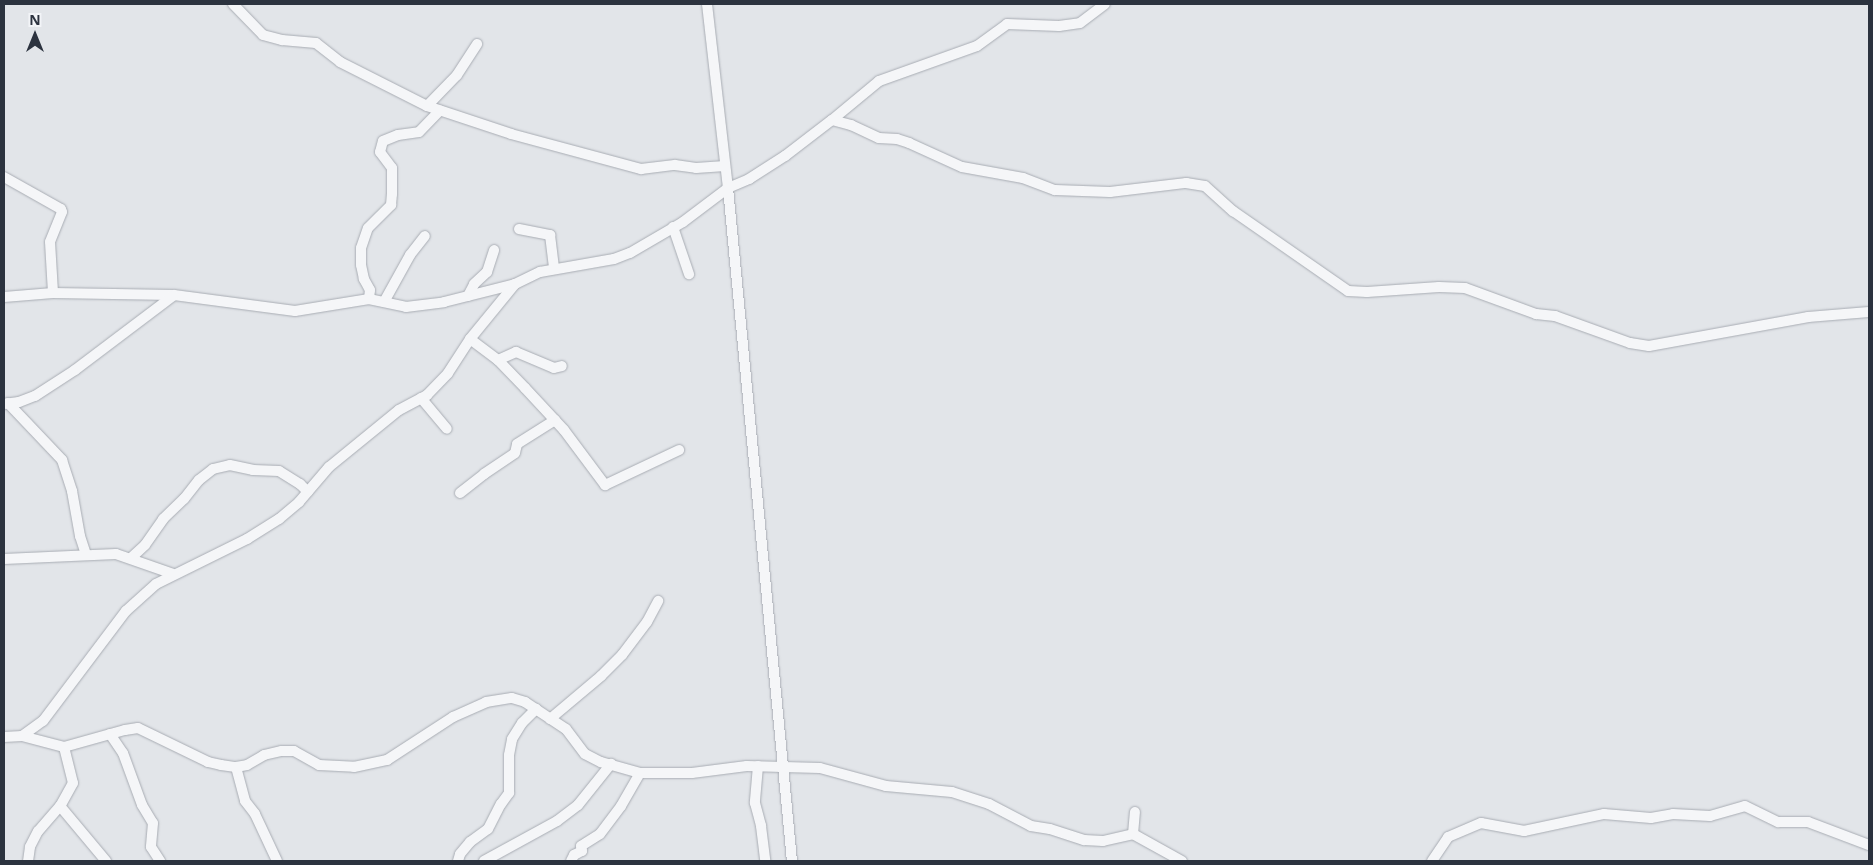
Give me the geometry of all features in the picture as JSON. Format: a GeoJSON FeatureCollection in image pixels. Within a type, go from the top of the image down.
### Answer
{"type":"FeatureCollection","features":[{"type":"Feature","properties":{"kind":"street"},"geometry":{"type":"LineString","coordinates":[[233,4],[263,35],[282,40],[316,43],[340,62],[427,106],[511,134],[641,169],[674,164],[696,168],[725,166]]}},
{"type":"Feature","properties":{"kind":"street"},"geometry":{"type":"LineString","coordinates":[[707,4],[728,188],[763,572],[792,861]]}},
{"type":"Feature","properties":{"kind":"street"},"geometry":{"type":"LineString","coordinates":[[4,297],[53,293],[174,295],[295,311],[369,299],[406,307],[444,302],[515,284],[540,272],[620,257],[673,227],[728,188],[748,179],[785,156],[879,81],[977,46],[1007,24],[1059,26],[1080,23],[1105,4]]}},
{"type":"Feature","properties":{"kind":"street"},"geometry":{"type":"LineString","coordinates":[[427,106],[457,75],[477,44]]}},
{"type":"Feature","properties":{"kind":"street"},"geometry":{"type":"LineString","coordinates":[[369,299],[370,290],[364,279],[361,265],[361,248],[368,228],[380,219],[391,205],[392,194],[392,168],[380,152],[383,141],[398,135],[419,132],[440,110]]}},
{"type":"Feature","properties":{"kind":"street"},"geometry":{"type":"LineString","coordinates":[[832,120],[851,125],[879,138],[897,139],[909,143],[962,167],[1023,178],[1054,190],[1110,192],[1186,184],[1205,186],[1234,211],[1348,291],[1367,292],[1439,287],[1465,288],[1536,314],[1555,316],[1630,343],[1649,346],[1808,317],[1869,312]]}},
{"type":"Feature","properties":{"kind":"street"},"geometry":{"type":"LineString","coordinates":[[4,177],[61,208],[61,218],[50,242],[53,293]]}},
{"type":"Feature","properties":{"kind":"street"},"geometry":{"type":"LineString","coordinates":[[673,227],[689,274]]}},
{"type":"Feature","properties":{"kind":"street"},"geometry":{"type":"LineString","coordinates":[[519,229],[550,236],[554,269]]}},
{"type":"Feature","properties":{"kind":"street"},"geometry":{"type":"LineString","coordinates":[[384,302],[410,254],[425,236]]}},
{"type":"Feature","properties":{"kind":"street"},"geometry":{"type":"LineString","coordinates":[[468,296],[474,284],[487,272],[494,250]]}},
{"type":"Feature","properties":{"kind":"street"},"geometry":{"type":"LineString","coordinates":[[22,736],[53,710],[126,611],[156,584],[247,538],[279,519],[299,502],[329,467],[398,410],[427,395],[448,373],[470,339],[515,284]]}},
{"type":"Feature","properties":{"kind":"street"},"geometry":{"type":"LineString","coordinates":[[6,404],[35,396],[75,370],[174,295]]}},
{"type":"Feature","properties":{"kind":"street"},"geometry":{"type":"LineString","coordinates":[[470,339],[498,360],[555,420],[606,485],[678,450]]}},
{"type":"Feature","properties":{"kind":"street"},"geometry":{"type":"LineString","coordinates":[[498,360],[516,352],[554,368],[562,366]]}},
{"type":"Feature","properties":{"kind":"street"},"geometry":{"type":"LineString","coordinates":[[421,398],[447,429]]}},
{"type":"Feature","properties":{"kind":"street"},"geometry":{"type":"LineString","coordinates":[[6,404],[62,460],[72,490],[80,536],[86,554]]}},
{"type":"Feature","properties":{"kind":"street"},"geometry":{"type":"LineString","coordinates":[[460,494],[484,474],[515,453],[518,444],[555,420]]}},
{"type":"Feature","properties":{"kind":"street"},"geometry":{"type":"LineString","coordinates":[[131,558],[145,545],[163,519],[184,500],[199,480],[212,469],[230,465],[253,470],[279,471],[288,474],[308,492]]}},
{"type":"Feature","properties":{"kind":"street"},"geometry":{"type":"LineString","coordinates":[[4,559],[108,553],[131,558],[173,574]]}},
{"type":"Feature","properties":{"kind":"street"},"geometry":{"type":"LineString","coordinates":[[550,719],[622,656],[647,622],[658,601]]}},
{"type":"Feature","properties":{"kind":"street"},"geometry":{"type":"LineString","coordinates":[[4,737],[22,736],[64,748],[132,728],[144,730],[208,762],[236,767],[247,765],[264,755],[282,751],[294,751],[319,765],[354,766],[374,764],[387,760],[404,751],[416,740],[453,717],[486,702],[512,698],[525,702],[566,730],[585,754],[640,773],[692,773],[758,766],[820,768],[886,786],[952,792],[988,804],[1031,826],[1050,829],[1084,840],[1103,841],[1133,834],[1182,861]]}},
{"type":"Feature","properties":{"kind":"street"},"geometry":{"type":"LineString","coordinates":[[458,861],[460,854],[470,842],[488,829],[509,793],[509,755],[512,739],[522,723],[536,709]]}},
{"type":"Feature","properties":{"kind":"street"},"geometry":{"type":"LineString","coordinates":[[110,734],[123,753],[142,805],[153,823],[151,847],[160,861]]}},
{"type":"Feature","properties":{"kind":"street"},"geometry":{"type":"LineString","coordinates":[[28,861],[30,847],[38,831],[60,806],[73,784],[64,748]]}},
{"type":"Feature","properties":{"kind":"street"},"geometry":{"type":"LineString","coordinates":[[484,861],[557,821],[578,805],[610,764]]}},
{"type":"Feature","properties":{"kind":"street"},"geometry":{"type":"LineString","coordinates":[[758,766],[755,803],[761,826],[765,861]]}},
{"type":"Feature","properties":{"kind":"street"},"geometry":{"type":"LineString","coordinates":[[236,767],[245,801],[255,814],[277,861]]}},
{"type":"Feature","properties":{"kind":"street"},"geometry":{"type":"LineString","coordinates":[[572,861],[574,855],[582,851],[581,846],[600,834],[621,806],[640,773]]}},
{"type":"Feature","properties":{"kind":"street"},"geometry":{"type":"LineString","coordinates":[[60,806],[106,861]]}},
{"type":"Feature","properties":{"kind":"street"},"geometry":{"type":"LineString","coordinates":[[1432,861],[1448,837],[1482,823],[1524,831],[1604,814],[1650,818],[1673,814],[1710,816],[1745,806],[1778,822],[1808,822],[1869,844]]}},
{"type":"Feature","properties":{"kind":"street"},"geometry":{"type":"LineString","coordinates":[[1133,834],[1135,812]]}}]}
